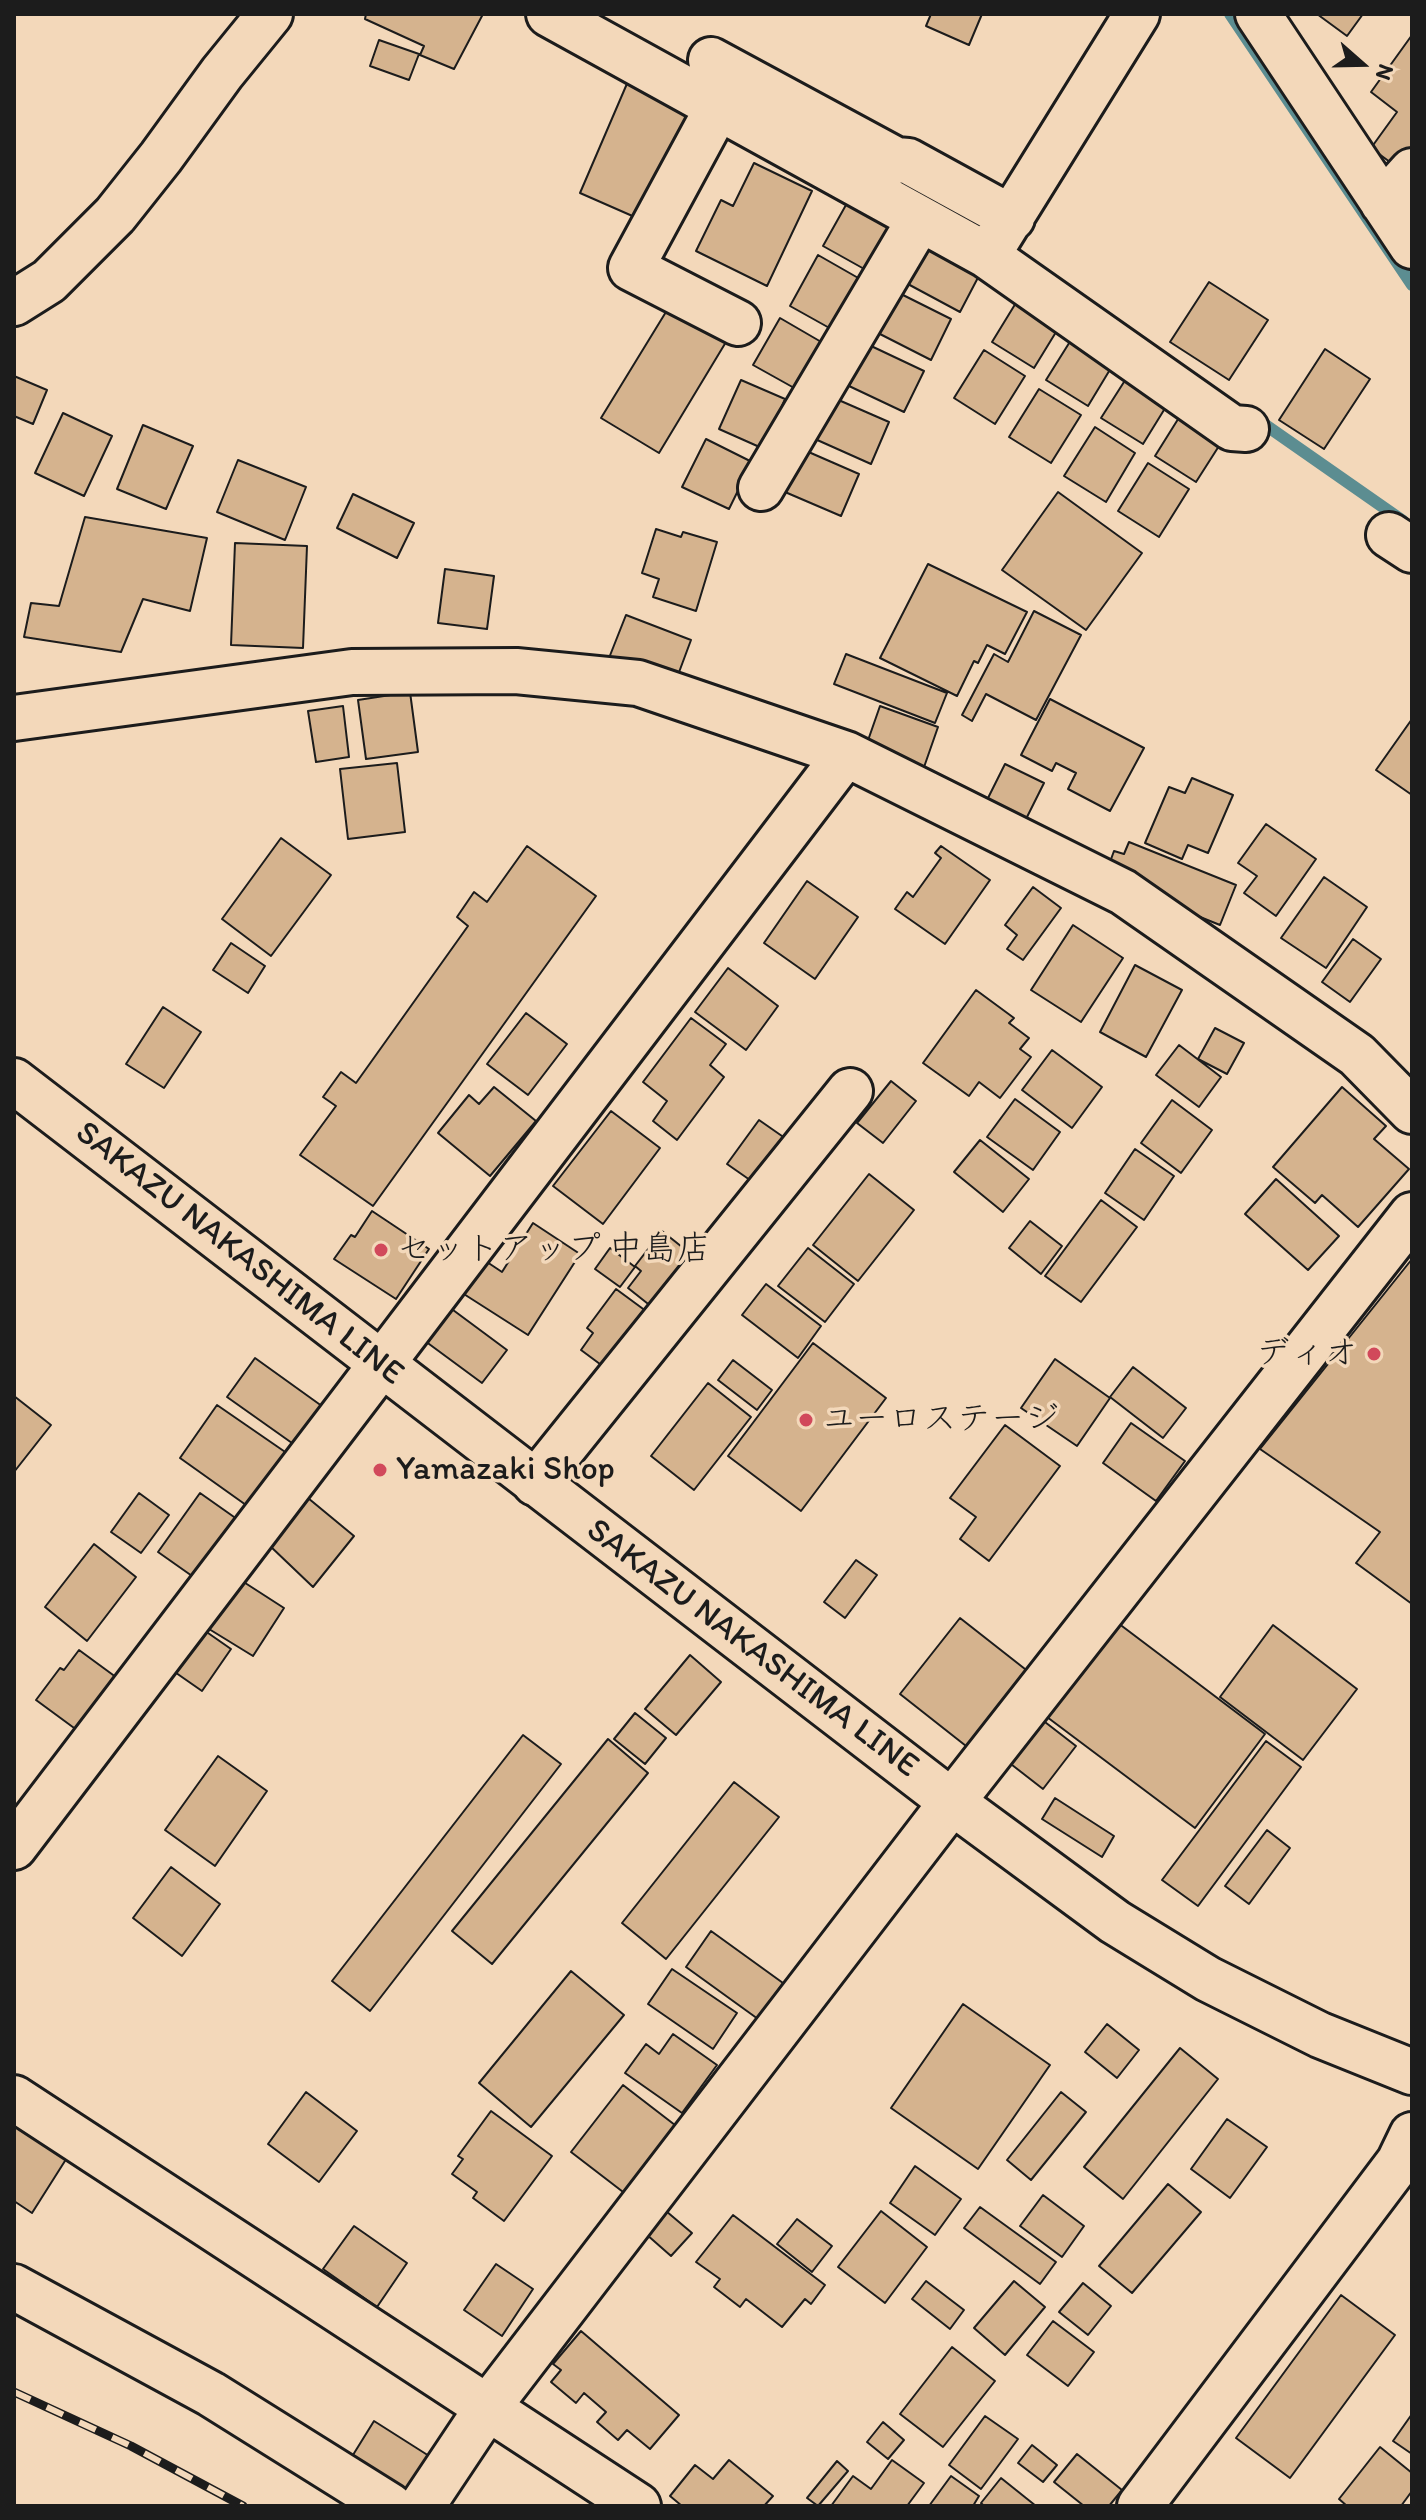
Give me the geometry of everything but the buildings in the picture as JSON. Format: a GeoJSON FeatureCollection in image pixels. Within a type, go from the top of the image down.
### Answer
{"type":"FeatureCollection","features":[{"type":"Feature","properties":{"kind":"street"},"geometry":{"type":"LineString","coordinates":[[14,303],[49,281],[115,215],[270,14]]}},
{"type":"Feature","properties":{"kind":"street"},"geometry":{"type":"LineString","coordinates":[[549,14],[920,219],[998,238]]}},
{"type":"Feature","properties":{"kind":"street"},"geometry":{"type":"LineString","coordinates":[[998,238],[1137,14]]}},
{"type":"Feature","properties":{"kind":"street"},"geometry":{"type":"LineString","coordinates":[[1258,14],[1412,246]]}},
{"type":"Feature","properties":{"kind":"street"},"geometry":{"type":"LineString","coordinates":[[711,60],[896,160],[908,161],[1232,428],[1246,429]]}},
{"type":"Feature","properties":{"kind":"street"},"geometry":{"type":"LineString","coordinates":[[718,107],[631,268],[738,323]]}},
{"type":"Feature","properties":{"kind":"street"},"geometry":{"type":"LineString","coordinates":[[1383,203],[1412,171]]}},
{"type":"Feature","properties":{"kind":"street"},"geometry":{"type":"LineString","coordinates":[[761,488],[920,219]]}},
{"type":"Feature","properties":{"kind":"street"},"geometry":{"type":"LineString","coordinates":[[14,718],[352,672],[516,671],[638,683],[846,754],[1123,892],[1357,1055],[1412,1111]]}},
{"type":"Feature","properties":{"kind":"street"},"geometry":{"type":"LineString","coordinates":[[14,1847],[846,754]]}},
{"type":"Feature","properties":{"kind":"street","name":"SAKAZU NAKASHIMA LINE"},"geometry":{"type":"LineString","coordinates":[[14,1081],[952,1802],[1115,1922],[1208,1979],[1320,2035],[1412,2072]]}},
{"type":"Feature","properties":{"kind":"street"},"geometry":{"type":"LineString","coordinates":[[535,1483],[850,1091]]}},
{"type":"Feature","properties":{"kind":"street"},"geometry":{"type":"LineString","coordinates":[[422,2506],[488,2407],[952,1802],[1412,1215]]}},
{"type":"Feature","properties":{"kind":"street"},"geometry":{"type":"LineString","coordinates":[[14,2098],[638,2506]]}},
{"type":"Feature","properties":{"kind":"street"},"geometry":{"type":"LineString","coordinates":[[1140,2506],[1408,2157]]}},
{"type":"Feature","properties":{"kind":"street"},"geometry":{"type":"LineString","coordinates":[[14,2287],[211,2394],[390,2506]]}},
{"type":"Feature","properties":{"kind":"waterway"},"geometry":{"type":"LineString","coordinates":[[1230,14],[1412,285]]}},
{"type":"Feature","properties":{"kind":"waterway"},"geometry":{"type":"LineString","coordinates":[[1254,417],[1403,521]]}},
{"type":"Feature","properties":{"kind":"railway"},"geometry":{"type":"LineString","coordinates":[[14,2392],[131,2446],[243,2506]]}},
{"type":"Feature","properties":{"kind":"place","name":"セットアップ 中島店"},"geometry":{"type":"Point","coordinates":[381,1250]}},
{"type":"Feature","properties":{"kind":"place","name":"ディオ"},"geometry":{"type":"Point","coordinates":[1374,1354]}},
{"type":"Feature","properties":{"kind":"place","name":"ユーロステージ"},"geometry":{"type":"Point","coordinates":[806,1420]}},
{"type":"Feature","properties":{"kind":"place","name":"Yamazaki Shop"},"geometry":{"type":"Point","coordinates":[380,1470]}}]}
